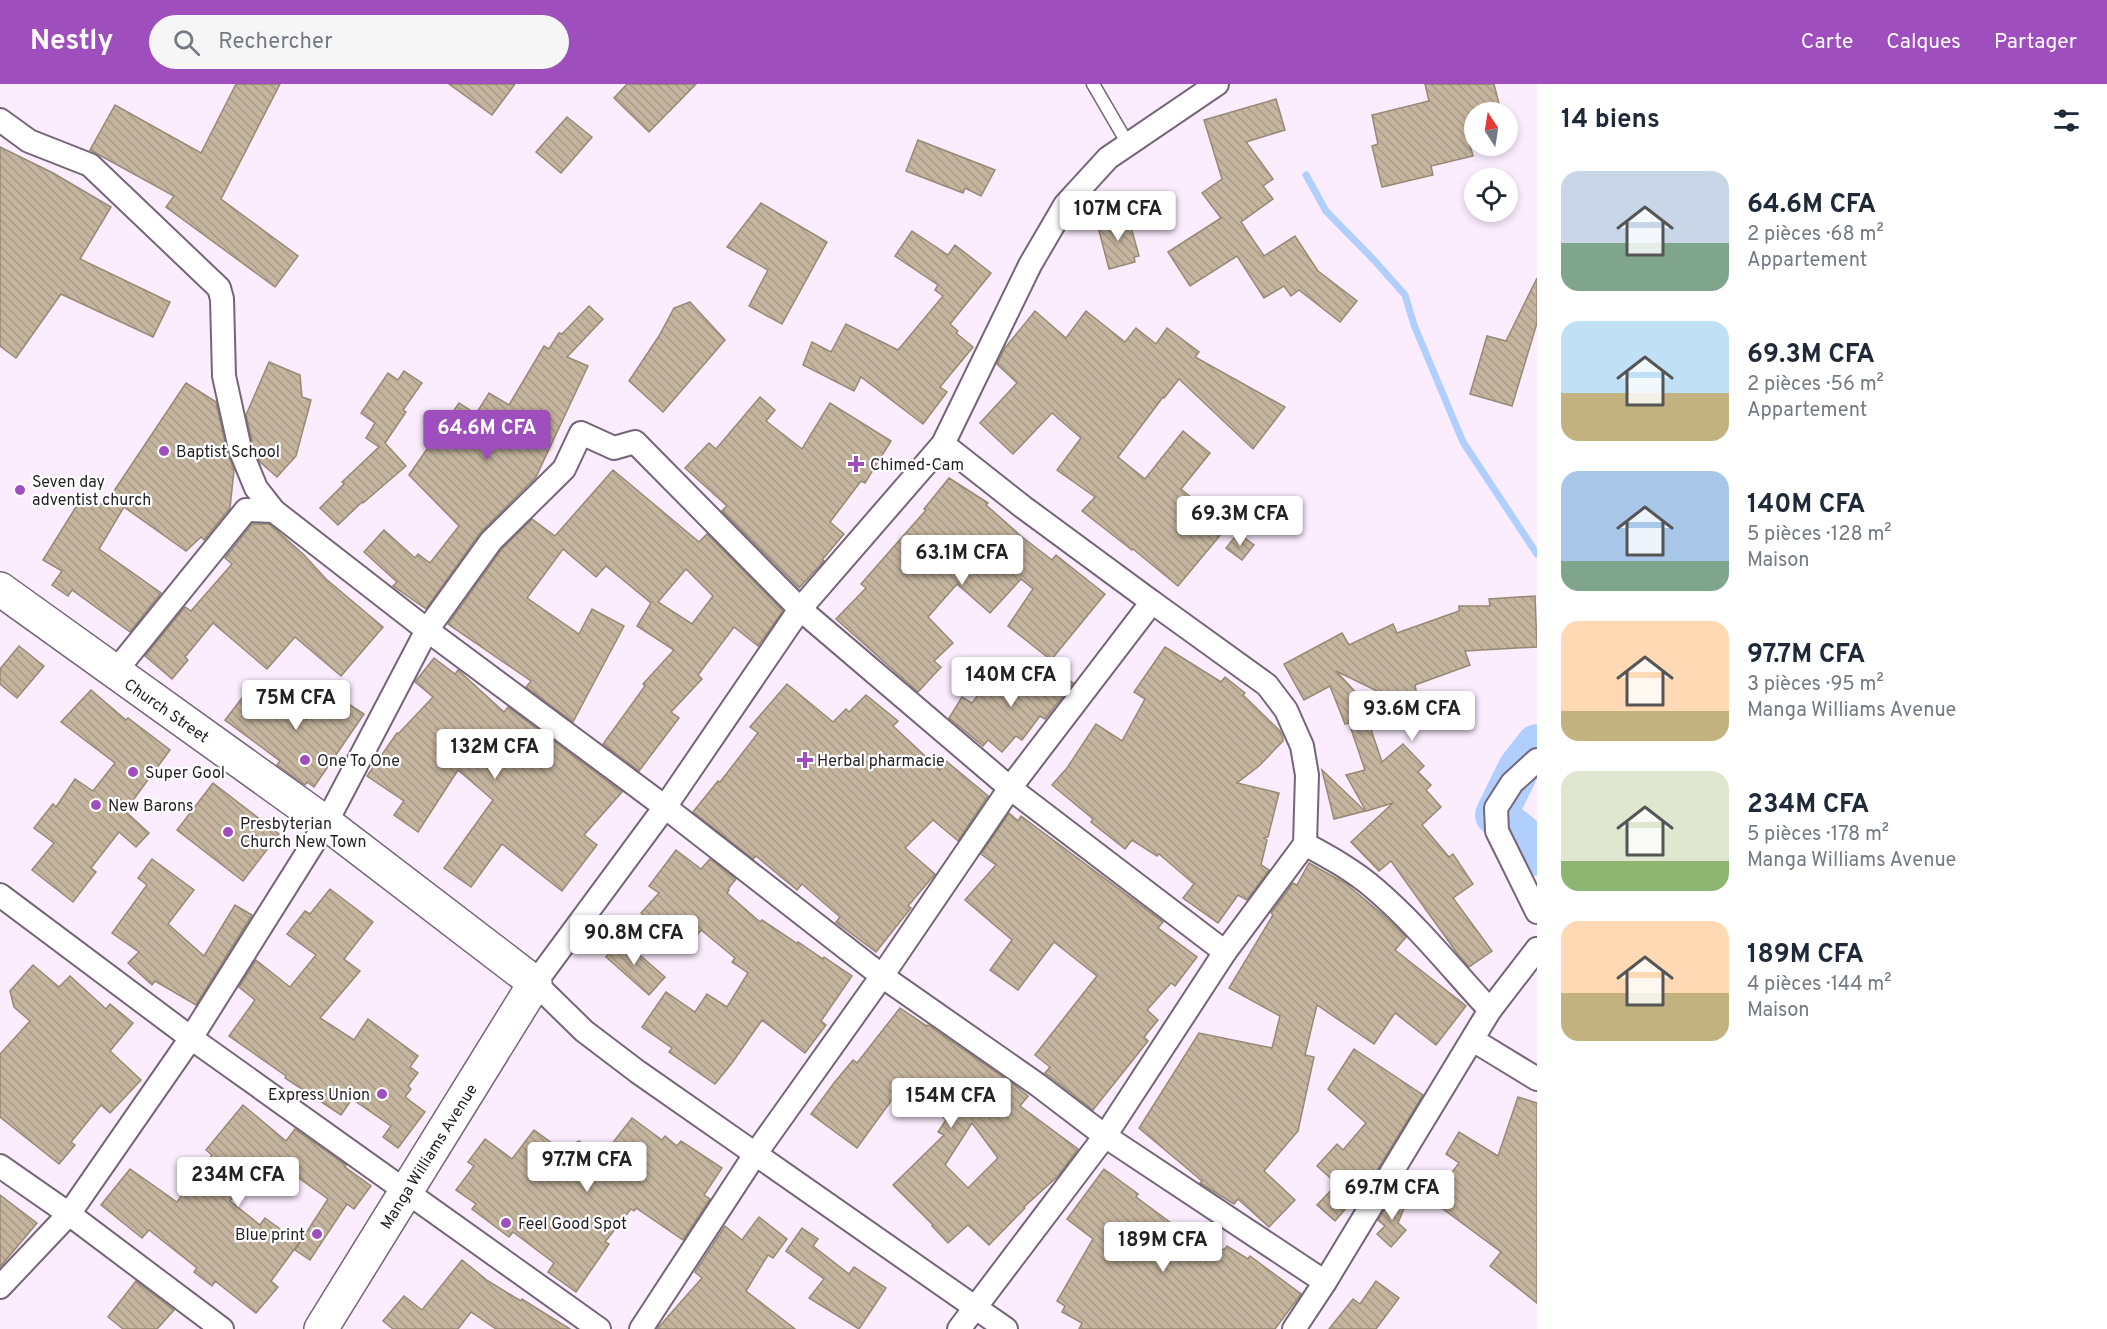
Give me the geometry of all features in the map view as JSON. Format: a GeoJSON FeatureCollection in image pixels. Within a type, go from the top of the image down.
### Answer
{"type":"FeatureCollection","features":[{"type":"Feature","properties":{"kind":"main road","name":"Church Street"},"geometry":{"type":"LineString","coordinates":[[0,589],[326,823],[535,983]]}},
{"type":"Feature","properties":{"kind":"main road","name":"Manga Williams Avenue"},"geometry":{"type":"LineString","coordinates":[[321,1329],[535,983]]}},
{"type":"Feature","properties":{"kind":"street"},"geometry":{"type":"LineString","coordinates":[[1006,1329],[638,1072],[584,1031],[535,983],[664,807],[800,609],[943,444],[1030,265],[1065,205],[1108,158],[1217,84]]}},
{"type":"Feature","properties":{"kind":"street"},"geometry":{"type":"LineString","coordinates":[[0,120],[29,141],[90,165],[219,288],[222,299],[224,376],[240,448],[256,488],[274,511],[427,630],[664,807],[882,976],[1038,1085],[1105,1136],[1325,1282]]}},
{"type":"Feature","properties":{"kind":"street"},"geometry":{"type":"LineString","coordinates":[[0,1287],[69,1214],[191,1038],[326,823],[427,630],[491,541],[564,469],[581,433],[614,448],[635,442],[800,609],[1010,788],[1225,952]]}},
{"type":"Feature","properties":{"kind":"street"},"geometry":{"type":"LineString","coordinates":[[943,444],[1023,507],[1267,685],[1286,711],[1302,746],[1306,775],[1305,844],[1225,952],[1105,1136],[958,1329]]}},
{"type":"Feature","properties":{"kind":"street"},"geometry":{"type":"LineString","coordinates":[[114,673],[246,510],[274,511]]}},
{"type":"Feature","properties":{"kind":"street"},"geometry":{"type":"LineString","coordinates":[[641,1329],[756,1153],[882,976],[1010,788],[1152,602]]}},
{"type":"Feature","properties":{"kind":"street"},"geometry":{"type":"LineString","coordinates":[[1537,760],[1512,783],[1496,808],[1497,831],[1537,912]]}},
{"type":"Feature","properties":{"kind":"street"},"geometry":{"type":"LineString","coordinates":[[1305,844],[1342,864],[1374,888],[1413,924],[1490,1010]]}},
{"type":"Feature","properties":{"kind":"street"},"geometry":{"type":"LineString","coordinates":[[2,899],[191,1038],[599,1329]]}},
{"type":"Feature","properties":{"kind":"street"},"geometry":{"type":"LineString","coordinates":[[1294,1329],[1325,1282],[1490,1010],[1537,949]]}},
{"type":"Feature","properties":{"kind":"street"},"geometry":{"type":"LineString","coordinates":[[1473,1040],[1537,1079]]}},
{"type":"Feature","properties":{"kind":"street"},"geometry":{"type":"LineString","coordinates":[[0,1166],[69,1214],[222,1329]]}},
{"type":"Feature","properties":{"kind":"lane"},"geometry":{"type":"LineString","coordinates":[[1093,84],[1128,144]]}},
{"type":"Feature","properties":{"kind":"building"},"geometry":{"type":"Polygon","coordinates":[[[236,84],[280,84],[221,199],[298,256],[275,287],[166,207],[174,196],[90,150],[115,105],[201,153],[236,84]]]}},
{"type":"Feature","properties":{"kind":"building"},"geometry":{"type":"Polygon","coordinates":[[[449,84],[515,84],[492,115],[449,84]]]}},
{"type":"Feature","properties":{"kind":"building"},"geometry":{"type":"Polygon","coordinates":[[[627,84],[696,84],[649,132],[614,98],[627,84]]]}},
{"type":"Feature","properties":{"kind":"building"},"geometry":{"type":"Polygon","coordinates":[[[1425,84],[1494,84],[1498,102],[1464,102],[1464,156],[1473,156],[1431,166],[1433,175],[1382,187],[1372,146],[1378,144],[1372,115],[1429,101],[1425,84]]]}},
{"type":"Feature","properties":{"kind":"building"},"geometry":{"type":"Polygon","coordinates":[[[1276,99],[1285,130],[1246,142],[1273,179],[1263,186],[1273,199],[1241,222],[1264,256],[1295,236],[1318,271],[1357,301],[1340,322],[1299,290],[1291,296],[1284,286],[1264,298],[1237,256],[1190,286],[1168,252],[1221,218],[1202,193],[1222,179],[1204,120],[1276,99]]]}},
{"type":"Feature","properties":{"kind":"building"},"geometry":{"type":"Polygon","coordinates":[[[567,117],[592,137],[561,173],[536,152],[567,117]]]}},
{"type":"Feature","properties":{"kind":"building"},"geometry":{"type":"Polygon","coordinates":[[[918,140],[995,170],[981,196],[965,188],[963,193],[906,171],[918,140]]]}},
{"type":"Feature","properties":{"kind":"building"},"geometry":{"type":"Polygon","coordinates":[[[0,147],[53,173],[111,207],[80,259],[170,302],[153,337],[61,294],[16,358],[0,346],[0,147]]]}},
{"type":"Feature","properties":{"kind":"building"},"geometry":{"type":"Polygon","coordinates":[[[761,203],[827,242],[782,324],[749,306],[768,270],[727,247],[761,203]]]}},
{"type":"Feature","properties":{"kind":"building"},"geometry":{"type":"Polygon","coordinates":[[[1119,217],[1121,222],[1129,220],[1139,256],[1134,257],[1135,262],[1109,269],[1097,223],[1119,217]]]}},
{"type":"Feature","properties":{"kind":"building"},"geometry":{"type":"Polygon","coordinates":[[[912,231],[948,255],[955,245],[991,273],[950,324],[958,331],[956,333],[973,347],[940,387],[947,392],[923,424],[861,377],[854,391],[803,365],[812,342],[831,352],[846,324],[898,350],[943,296],[935,290],[938,285],[895,256],[912,231]]]}},
{"type":"Feature","properties":{"kind":"building"},"geometry":{"type":"Polygon","coordinates":[[[1537,278],[1537,323],[1512,406],[1470,394],[1487,336],[1506,341],[1537,278]]]}},
{"type":"Feature","properties":{"kind":"building"},"geometry":{"type":"Polygon","coordinates":[[[690,302],[725,340],[663,412],[629,381],[659,336],[674,308],[690,302]]]}},
{"type":"Feature","properties":{"kind":"building"},"geometry":{"type":"Polygon","coordinates":[[[589,306],[603,319],[567,357],[588,366],[536,477],[480,533],[426,609],[393,586],[397,582],[364,552],[384,530],[415,558],[418,554],[430,563],[459,526],[409,475],[459,403],[476,414],[489,393],[509,405],[544,346],[549,349],[559,333],[562,334],[589,306]]]}},
{"type":"Feature","properties":{"kind":"building"},"geometry":{"type":"Polygon","coordinates":[[[1035,311],[1066,338],[1086,311],[1125,342],[1136,328],[1156,344],[1167,328],[1199,352],[1195,357],[1285,407],[1253,449],[1179,379],[1118,457],[1145,479],[1183,431],[1210,453],[1181,489],[1227,527],[1178,586],[1082,511],[1095,497],[1057,470],[1081,438],[1052,413],[1013,454],[980,423],[1017,383],[997,364],[1005,348],[1035,311]]]}},
{"type":"Feature","properties":{"kind":"building"},"geometry":{"type":"Polygon","coordinates":[[[269,362],[300,375],[302,397],[311,400],[296,456],[277,477],[260,462],[253,445],[246,415],[269,362]]]}},
{"type":"Feature","properties":{"kind":"building"},"geometry":{"type":"Polygon","coordinates":[[[404,371],[422,383],[403,410],[406,412],[385,443],[406,466],[338,525],[320,508],[344,484],[342,482],[379,447],[366,438],[375,423],[361,413],[388,373],[398,380],[404,371]]]}},
{"type":"Feature","properties":{"kind":"building"},"geometry":{"type":"Polygon","coordinates":[[[186,383],[216,402],[227,452],[234,470],[230,508],[204,540],[201,537],[186,551],[124,507],[99,549],[161,593],[130,632],[72,590],[68,596],[52,585],[62,571],[43,560],[84,494],[104,506],[186,383]]]}},
{"type":"Feature","properties":{"kind":"building"},"geometry":{"type":"Polygon","coordinates":[[[760,397],[775,410],[766,421],[802,449],[830,403],[891,441],[865,483],[861,481],[830,522],[844,534],[822,560],[824,561],[799,588],[722,511],[727,506],[685,468],[709,443],[716,449],[760,397]]]}},
{"type":"Feature","properties":{"kind":"building"},"geometry":{"type":"Polygon","coordinates":[[[613,470],[699,542],[707,534],[783,611],[758,646],[734,627],[698,675],[702,679],[671,712],[679,718],[639,771],[603,744],[645,686],[643,684],[674,650],[637,626],[651,603],[606,566],[596,577],[563,549],[527,598],[579,634],[592,609],[624,626],[573,722],[526,687],[531,681],[448,624],[501,550],[532,519],[555,536],[613,470]],[[686,569],[658,602],[692,624],[713,596],[686,569]]]}},
{"type":"Feature","properties":{"kind":"building"},"geometry":{"type":"Polygon","coordinates":[[[949,478],[988,503],[986,505],[1052,560],[1056,555],[1105,594],[1051,660],[1008,626],[1033,589],[1021,579],[990,613],[957,584],[928,617],[953,643],[934,661],[941,667],[918,692],[836,619],[866,588],[861,584],[926,510],[924,509],[949,478]]]}},
{"type":"Feature","properties":{"kind":"building"},"geometry":{"type":"Polygon","coordinates":[[[252,524],[269,524],[273,527],[326,579],[383,627],[341,676],[295,637],[267,669],[213,623],[185,657],[188,660],[172,679],[145,656],[185,607],[191,611],[232,564],[225,558],[252,524]]]}},
{"type":"Feature","properties":{"kind":"building"},"geometry":{"type":"Polygon","coordinates":[[[1238,533],[1254,545],[1242,560],[1226,548],[1238,533]]]}},
{"type":"Feature","properties":{"kind":"building"},"geometry":{"type":"Polygon","coordinates":[[[1535,596],[1537,647],[1465,651],[1470,665],[1415,685],[1420,712],[1336,671],[1360,697],[1382,762],[1403,744],[1424,766],[1418,772],[1431,785],[1426,790],[1441,807],[1422,825],[1449,857],[1453,854],[1473,884],[1453,898],[1492,951],[1469,967],[1391,861],[1379,871],[1351,842],[1393,803],[1366,811],[1346,775],[1365,770],[1349,723],[1345,724],[1330,686],[1304,700],[1284,664],[1342,633],[1349,645],[1393,624],[1397,633],[1459,611],[1459,606],[1490,606],[1489,599],[1535,596]]]}},
{"type":"Feature","properties":{"kind":"building"},"geometry":{"type":"Polygon","coordinates":[[[19,646],[44,666],[17,698],[0,684],[0,669],[19,646]]]}},
{"type":"Feature","properties":{"kind":"building"},"geometry":{"type":"Polygon","coordinates":[[[1165,647],[1221,682],[1225,677],[1245,693],[1243,695],[1280,731],[1283,738],[1283,741],[1259,766],[1237,783],[1279,793],[1268,837],[1264,838],[1267,840],[1261,865],[1269,870],[1247,900],[1238,895],[1218,923],[1183,898],[1194,884],[1159,854],[1157,856],[1132,840],[1125,849],[1091,822],[1093,819],[1052,785],[1067,768],[1096,724],[1122,741],[1145,699],[1134,692],[1165,647]]]}},
{"type":"Feature","properties":{"kind":"building"},"geometry":{"type":"Polygon","coordinates":[[[434,658],[455,674],[458,670],[504,712],[508,707],[622,792],[584,835],[597,845],[562,891],[502,844],[471,887],[444,868],[493,800],[458,770],[418,832],[394,815],[404,801],[367,776],[397,733],[433,697],[415,682],[434,658]]]}},
{"type":"Feature","properties":{"kind":"building"},"geometry":{"type":"Polygon","coordinates":[[[1039,661],[1073,683],[1045,719],[1040,716],[1022,740],[1016,736],[1002,752],[988,740],[983,746],[949,718],[962,697],[972,703],[991,678],[1015,696],[1039,661]]]}},
{"type":"Feature","properties":{"kind":"building"},"geometry":{"type":"Polygon","coordinates":[[[255,681],[307,720],[327,690],[364,714],[314,787],[307,782],[305,785],[277,765],[280,761],[225,720],[255,681]]]}},
{"type":"Feature","properties":{"kind":"building"},"geometry":{"type":"Polygon","coordinates":[[[787,684],[833,722],[846,709],[849,712],[866,695],[898,721],[893,726],[940,770],[946,761],[988,796],[958,841],[933,820],[905,848],[935,874],[908,906],[911,908],[876,952],[836,922],[840,917],[802,884],[797,890],[756,856],[753,859],[693,812],[758,733],[750,727],[787,684]]]}},
{"type":"Feature","properties":{"kind":"building"},"geometry":{"type":"Polygon","coordinates":[[[91,690],[126,720],[128,718],[170,750],[125,811],[149,833],[136,847],[119,832],[91,868],[96,872],[73,902],[32,870],[54,843],[34,828],[53,804],[56,807],[75,779],[93,791],[115,763],[61,722],[91,690]]]}},
{"type":"Feature","properties":{"kind":"building"},"geometry":{"type":"Polygon","coordinates":[[[1322,770],[1365,811],[1334,819],[1322,770]]]}},
{"type":"Feature","properties":{"kind":"building","name":"Presbyterian Church New Town"},"geometry":{"type":"Polygon","coordinates":[[[213,783],[279,834],[243,881],[177,830],[213,783]]]}},
{"type":"Feature","properties":{"kind":"building"},"geometry":{"type":"Polygon","coordinates":[[[1009,813],[1018,821],[1021,816],[1163,922],[1158,928],[1197,957],[1175,986],[1171,983],[1147,1010],[1158,1020],[1144,1037],[1148,1041],[1093,1110],[1045,1073],[1050,1067],[1035,1055],[1097,976],[1054,942],[1018,990],[990,970],[1012,940],[965,900],[996,865],[981,854],[1009,813]]]}},
{"type":"Feature","properties":{"kind":"building"},"geometry":{"type":"Polygon","coordinates":[[[676,850],[701,869],[710,859],[736,879],[727,893],[760,922],[762,920],[852,976],[821,1021],[826,1025],[805,1053],[762,1020],[715,1084],[669,1052],[672,1048],[642,1027],[666,992],[695,1012],[707,994],[727,1007],[748,973],[732,962],[735,958],[701,930],[686,949],[641,913],[659,893],[649,886],[676,850]]]}},
{"type":"Feature","properties":{"kind":"building"},"geometry":{"type":"Polygon","coordinates":[[[152,859],[194,890],[168,924],[204,956],[235,905],[252,915],[196,1005],[155,981],[152,985],[128,963],[139,952],[112,933],[147,885],[138,878],[152,859]]]}},
{"type":"Feature","properties":{"kind":"building"},"geometry":{"type":"Polygon","coordinates":[[[1309,863],[1345,883],[1381,913],[1406,937],[1395,950],[1466,1006],[1436,1045],[1395,1013],[1374,1044],[1317,1005],[1305,1055],[1314,1057],[1298,1131],[1264,1171],[1295,1200],[1269,1227],[1238,1199],[1234,1204],[1200,1183],[1202,1181],[1139,1128],[1199,1033],[1272,1048],[1280,1016],[1229,988],[1273,915],[1271,913],[1293,883],[1297,885],[1309,863]]]}},
{"type":"Feature","properties":{"kind":"building"},"geometry":{"type":"Polygon","coordinates":[[[330,889],[373,922],[344,959],[360,971],[320,1018],[354,1040],[368,1019],[418,1056],[410,1067],[418,1073],[408,1086],[411,1089],[405,1097],[425,1112],[398,1148],[383,1137],[391,1126],[352,1099],[341,1115],[285,1078],[286,1076],[229,1036],[255,1000],[239,987],[256,960],[290,987],[316,955],[287,934],[305,911],[310,914],[330,889]]]}},
{"type":"Feature","properties":{"kind":"building"},"geometry":{"type":"Polygon","coordinates":[[[618,936],[665,977],[649,995],[606,957],[609,953],[605,950],[618,936]]]}},
{"type":"Feature","properties":{"kind":"building"},"geometry":{"type":"Polygon","coordinates":[[[33,965],[59,987],[70,976],[106,1009],[110,1004],[133,1023],[110,1051],[141,1080],[110,1113],[101,1105],[71,1142],[75,1145],[59,1164],[0,1117],[0,1054],[30,1021],[14,1007],[10,991],[33,965]]]}},
{"type":"Feature","properties":{"kind":"building"},"geometry":{"type":"Polygon","coordinates":[[[900,1008],[1013,1084],[1028,1096],[1020,1106],[1078,1149],[1058,1176],[1024,1207],[989,1245],[968,1225],[948,1243],[893,1185],[944,1135],[938,1132],[946,1120],[920,1093],[908,1105],[896,1094],[857,1148],[811,1114],[853,1060],[857,1063],[900,1008]],[[972,1123],[945,1165],[968,1188],[998,1158],[972,1123]]]}},
{"type":"Feature","properties":{"kind":"building"},"geometry":{"type":"Polygon","coordinates":[[[1354,1049],[1423,1095],[1358,1202],[1354,1199],[1335,1221],[1317,1205],[1337,1184],[1317,1166],[1337,1144],[1343,1150],[1366,1123],[1328,1089],[1354,1049]]]}},
{"type":"Feature","properties":{"kind":"building"},"geometry":{"type":"Polygon","coordinates":[[[1518,1097],[1537,1103],[1537,1303],[1490,1266],[1501,1252],[1431,1200],[1459,1163],[1446,1154],[1459,1132],[1498,1156],[1518,1097]]]}},
{"type":"Feature","properties":{"kind":"building"},"geometry":{"type":"Polygon","coordinates":[[[243,1105],[286,1141],[295,1129],[346,1165],[345,1167],[371,1186],[354,1209],[347,1204],[310,1260],[295,1250],[328,1199],[286,1169],[280,1177],[259,1162],[230,1201],[260,1225],[265,1218],[299,1243],[271,1281],[278,1287],[256,1313],[215,1281],[212,1286],[194,1272],[197,1268],[149,1230],[142,1238],[101,1205],[130,1169],[177,1202],[212,1155],[206,1150],[243,1105]]]}},
{"type":"Feature","properties":{"kind":"building"},"geometry":{"type":"Polygon","coordinates":[[[632,1118],[662,1140],[665,1136],[677,1146],[681,1141],[722,1168],[704,1195],[710,1199],[683,1240],[636,1208],[634,1211],[631,1209],[605,1242],[609,1244],[576,1292],[548,1272],[554,1263],[513,1232],[509,1237],[472,1209],[476,1204],[456,1190],[474,1166],[468,1162],[485,1139],[512,1159],[534,1130],[563,1151],[579,1141],[601,1158],[632,1118]]]}},
{"type":"Feature","properties":{"kind":"building"},"geometry":{"type":"Polygon","coordinates":[[[1104,1169],[1138,1194],[1136,1197],[1193,1239],[1196,1234],[1224,1250],[1227,1246],[1248,1259],[1250,1256],[1301,1294],[1275,1329],[1079,1329],[1082,1323],[1062,1312],[1065,1306],[1057,1301],[1093,1239],[1067,1219],[1104,1169]]]}},
{"type":"Feature","properties":{"kind":"building"},"geometry":{"type":"Polygon","coordinates":[[[1394,1194],[1407,1201],[1398,1223],[1406,1230],[1391,1247],[1377,1234],[1385,1226],[1378,1220],[1394,1194]]]}},
{"type":"Feature","properties":{"kind":"building"},"geometry":{"type":"Polygon","coordinates":[[[0,1195],[37,1223],[0,1267],[0,1195]]]}},
{"type":"Feature","properties":{"kind":"building"},"geometry":{"type":"Polygon","coordinates":[[[759,1217],[787,1239],[773,1258],[768,1255],[746,1291],[795,1329],[657,1329],[702,1278],[695,1272],[725,1226],[742,1240],[759,1217]]]}},
{"type":"Feature","properties":{"kind":"building"},"geometry":{"type":"Polygon","coordinates":[[[802,1228],[818,1239],[813,1246],[849,1274],[854,1267],[886,1288],[859,1329],[809,1298],[824,1279],[786,1251],[802,1228]]]}},
{"type":"Feature","properties":{"kind":"building"},"geometry":{"type":"Polygon","coordinates":[[[462,1260],[488,1281],[570,1329],[496,1329],[471,1312],[458,1329],[393,1329],[383,1321],[404,1296],[422,1310],[462,1260]]]}},
{"type":"Feature","properties":{"kind":"building"},"geometry":{"type":"Polygon","coordinates":[[[136,1281],[174,1310],[157,1329],[123,1329],[108,1317],[136,1281]]]}},
{"type":"Feature","properties":{"kind":"building"},"geometry":{"type":"Polygon","coordinates":[[[1376,1281],[1399,1298],[1376,1329],[1329,1329],[1353,1299],[1360,1304],[1376,1281]]]}},
{"type":"Feature","properties":{"kind":"waterway"},"geometry":{"type":"LineString","coordinates":[[1306,175],[1326,211],[1405,295],[1414,325],[1463,442],[1537,554]]}},
{"type":"Feature","properties":{"kind":"waterway"},"geometry":{"type":"LineString","coordinates":[[1537,745],[1519,768],[1496,815],[1527,840],[1537,855]]}},
{"type":"Feature","properties":{"kind":"place","name":"Baptist School"},"geometry":{"type":"Point","coordinates":[164,451]}},
{"type":"Feature","properties":{"kind":"place","name":"Chimed-Cam"},"geometry":{"type":"Point","coordinates":[856,464]}},
{"type":"Feature","properties":{"kind":"place","name":"Seven day adventist church"},"geometry":{"type":"Point","coordinates":[20,490]}},
{"type":"Feature","properties":{"kind":"place","name":"One To One"},"geometry":{"type":"Point","coordinates":[305,760]}},
{"type":"Feature","properties":{"kind":"place","name":"Herbal pharmacie"},"geometry":{"type":"Point","coordinates":[805,760]}},
{"type":"Feature","properties":{"kind":"place","name":"Super Gool"},"geometry":{"type":"Point","coordinates":[133,772]}},
{"type":"Feature","properties":{"kind":"place","name":"New Barons"},"geometry":{"type":"Point","coordinates":[96,805]}},
{"type":"Feature","properties":{"kind":"place","name":"Presbyterian Church New Town"},"geometry":{"type":"Point","coordinates":[228,832]}},
{"type":"Feature","properties":{"kind":"place","name":"Express Union"},"geometry":{"type":"Point","coordinates":[382,1094]}},
{"type":"Feature","properties":{"kind":"place","name":"Feel Good Spot"},"geometry":{"type":"Point","coordinates":[506,1223]}},
{"type":"Feature","properties":{"kind":"place","name":"Blue print"},"geometry":{"type":"Point","coordinates":[317,1234]}}]}
